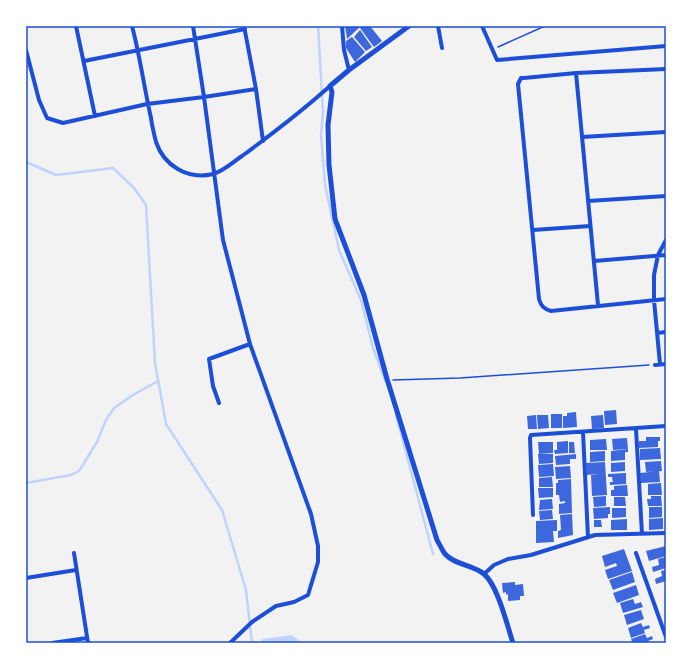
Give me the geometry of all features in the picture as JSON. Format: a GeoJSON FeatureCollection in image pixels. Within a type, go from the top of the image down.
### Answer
{"type":"FeatureCollection","features":[{"type":"Feature","properties":{"kind":"street"},"geometry":{"type":"LineString","coordinates":[[76,26],[95,116]]}},
{"type":"Feature","properties":{"kind":"street"},"geometry":{"type":"LineString","coordinates":[[132,26],[156,143],[165,159],[176,169],[193,174],[214,173],[224,169],[263,141],[349,70],[409,26]]}},
{"type":"Feature","properties":{"kind":"street"},"geometry":{"type":"LineString","coordinates":[[193,26],[223,240],[250,344],[311,514],[318,546],[318,562],[308,595],[294,602],[276,606],[252,622],[230,643]]}},
{"type":"Feature","properties":{"kind":"street"},"geometry":{"type":"LineString","coordinates":[[342,26],[344,50],[349,70]]}},
{"type":"Feature","properties":{"kind":"street"},"geometry":{"type":"LineString","coordinates":[[438,26],[442,48]]}},
{"type":"Feature","properties":{"kind":"street"},"geometry":{"type":"LineString","coordinates":[[482,26],[497,60],[666,46]]}},
{"type":"Feature","properties":{"kind":"street"},"geometry":{"type":"LineString","coordinates":[[84,61],[244,28],[256,89],[263,141]]}},
{"type":"Feature","properties":{"kind":"street"},"geometry":{"type":"LineString","coordinates":[[26,50],[39,100],[47,118],[63,123],[147,104],[256,89]]}},
{"type":"Feature","properties":{"kind":"street"},"geometry":{"type":"LineString","coordinates":[[666,69],[576,73],[524,78],[519,81],[539,299],[541,305],[551,311],[666,299]]}},
{"type":"Feature","properties":{"kind":"street"},"geometry":{"type":"LineString","coordinates":[[576,73],[598,305]]}},
{"type":"Feature","properties":{"kind":"street"},"geometry":{"type":"LineString","coordinates":[[328,88],[332,92],[328,125],[329,165],[335,219],[364,295],[387,379],[437,540],[444,553],[452,560],[484,574],[491,583],[499,601],[513,643]]}},
{"type":"Feature","properties":{"kind":"street"},"geometry":{"type":"LineString","coordinates":[[582,137],[666,132]]}},
{"type":"Feature","properties":{"kind":"street"},"geometry":{"type":"LineString","coordinates":[[588,201],[666,196]]}},
{"type":"Feature","properties":{"kind":"street"},"geometry":{"type":"LineString","coordinates":[[533,230],[590,226]]}},
{"type":"Feature","properties":{"kind":"street"},"geometry":{"type":"LineString","coordinates":[[660,364],[654,300],[654,274],[658,255],[666,240]]}},
{"type":"Feature","properties":{"kind":"street"},"geometry":{"type":"LineString","coordinates":[[594,261],[666,255]]}},
{"type":"Feature","properties":{"kind":"street"},"geometry":{"type":"LineString","coordinates":[[657,333],[666,332]]}},
{"type":"Feature","properties":{"kind":"street"},"geometry":{"type":"LineString","coordinates":[[219,403],[213,386],[209,359],[250,344]]}},
{"type":"Feature","properties":{"kind":"street"},"geometry":{"type":"LineString","coordinates":[[655,365],[666,364]]}},
{"type":"Feature","properties":{"kind":"street"},"geometry":{"type":"LineString","coordinates":[[534,515],[531,435],[666,426]]}},
{"type":"Feature","properties":{"kind":"street"},"geometry":{"type":"LineString","coordinates":[[636,428],[642,534]]}},
{"type":"Feature","properties":{"kind":"street"},"geometry":{"type":"LineString","coordinates":[[582,432],[588,537]]}},
{"type":"Feature","properties":{"kind":"street"},"geometry":{"type":"LineString","coordinates":[[484,574],[494,565],[508,559],[531,554],[596,535],[666,533]]}},
{"type":"Feature","properties":{"kind":"street"},"geometry":{"type":"LineString","coordinates":[[52,643],[87,641],[74,553]]}},
{"type":"Feature","properties":{"kind":"street"},"geometry":{"type":"LineString","coordinates":[[636,553],[666,637]]}},
{"type":"Feature","properties":{"kind":"street"},"geometry":{"type":"LineString","coordinates":[[26,578],[76,570]]}},
{"type":"Feature","properties":{"kind":"path"},"geometry":{"type":"LineString","coordinates":[[493,50],[545,26]]}},
{"type":"Feature","properties":{"kind":"path"},"geometry":{"type":"LineString","coordinates":[[387,379],[408,380],[460,378],[655,365]]}},
{"type":"Feature","properties":{"kind":"water"},"geometry":{"type":"Polygon","coordinates":[[[292,635],[302,643],[260,643],[263,639],[292,635]]]}},
{"type":"Feature","properties":{"kind":"building"},"geometry":{"type":"Polygon","coordinates":[[[345,26],[361,26],[347,39],[345,26]]]}},
{"type":"Feature","properties":{"kind":"building"},"geometry":{"type":"Polygon","coordinates":[[[363,26],[370,26],[382,41],[374,47],[360,28],[363,26]]]}},
{"type":"Feature","properties":{"kind":"building"},"geometry":{"type":"Polygon","coordinates":[[[360,30],[372,47],[366,51],[354,37],[360,30]]]}},
{"type":"Feature","properties":{"kind":"building"},"geometry":{"type":"Polygon","coordinates":[[[352,37],[365,52],[355,62],[346,48],[346,41],[352,37]]]}},
{"type":"Feature","properties":{"kind":"building"},"geometry":{"type":"Polygon","coordinates":[[[616,410],[617,424],[605,425],[604,411],[616,410]]]}},
{"type":"Feature","properties":{"kind":"building"},"geometry":{"type":"Polygon","coordinates":[[[576,412],[577,427],[563,428],[563,416],[567,416],[567,413],[576,412]]]}},
{"type":"Feature","properties":{"kind":"building"},"geometry":{"type":"Polygon","coordinates":[[[551,414],[562,414],[562,428],[551,428],[551,414]]]}},
{"type":"Feature","properties":{"kind":"building"},"geometry":{"type":"Polygon","coordinates":[[[536,415],[537,429],[528,429],[527,416],[536,415]]]}},
{"type":"Feature","properties":{"kind":"building"},"geometry":{"type":"Polygon","coordinates":[[[537,415],[548,415],[549,428],[538,429],[537,415]]]}},
{"type":"Feature","properties":{"kind":"building"},"geometry":{"type":"Polygon","coordinates":[[[603,415],[604,428],[592,429],[591,416],[603,415]]]}},
{"type":"Feature","properties":{"kind":"building"},"geometry":{"type":"Polygon","coordinates":[[[646,437],[660,437],[658,447],[639,448],[639,441],[646,441],[646,437]]]}},
{"type":"Feature","properties":{"kind":"building"},"geometry":{"type":"Polygon","coordinates":[[[627,438],[628,449],[613,450],[612,439],[627,438]]]}},
{"type":"Feature","properties":{"kind":"building"},"geometry":{"type":"Polygon","coordinates":[[[606,439],[607,450],[590,450],[590,440],[606,439]]]}},
{"type":"Feature","properties":{"kind":"building"},"geometry":{"type":"Polygon","coordinates":[[[568,441],[568,453],[555,454],[554,450],[557,450],[557,442],[568,441]]]}},
{"type":"Feature","properties":{"kind":"building"},"geometry":{"type":"Polygon","coordinates":[[[538,442],[553,442],[553,453],[539,454],[538,442]]]}},
{"type":"Feature","properties":{"kind":"building"},"geometry":{"type":"Polygon","coordinates":[[[569,442],[574,442],[575,453],[569,453],[569,442]]]}},
{"type":"Feature","properties":{"kind":"building"},"geometry":{"type":"Polygon","coordinates":[[[660,448],[661,459],[640,460],[640,449],[660,448]]]}},
{"type":"Feature","properties":{"kind":"building"},"geometry":{"type":"Polygon","coordinates":[[[628,449],[628,452],[625,452],[625,460],[611,461],[611,451],[628,449]]]}},
{"type":"Feature","properties":{"kind":"building"},"geometry":{"type":"Polygon","coordinates":[[[605,451],[605,461],[590,462],[590,452],[605,451]]]}},
{"type":"Feature","properties":{"kind":"building"},"geometry":{"type":"Polygon","coordinates":[[[538,454],[553,454],[553,463],[539,464],[538,454]]]}},
{"type":"Feature","properties":{"kind":"building"},"geometry":{"type":"Polygon","coordinates":[[[576,454],[576,459],[570,459],[570,464],[556,465],[555,456],[576,454]]]}},
{"type":"Feature","properties":{"kind":"building"},"geometry":{"type":"Polygon","coordinates":[[[661,461],[662,471],[646,472],[645,462],[661,461]]]}},
{"type":"Feature","properties":{"kind":"building"},"geometry":{"type":"Polygon","coordinates":[[[605,462],[607,495],[592,496],[591,475],[598,474],[587,475],[586,463],[605,462]]]}},
{"type":"Feature","properties":{"kind":"building"},"geometry":{"type":"Polygon","coordinates":[[[625,462],[625,471],[611,472],[611,463],[625,462]]]}},
{"type":"Feature","properties":{"kind":"building"},"geometry":{"type":"Polygon","coordinates":[[[553,464],[554,476],[539,477],[538,465],[553,464]]]}},
{"type":"Feature","properties":{"kind":"building"},"geometry":{"type":"Polygon","coordinates":[[[570,466],[571,478],[556,479],[555,467],[570,466]]]}},
{"type":"Feature","properties":{"kind":"building"},"geometry":{"type":"Polygon","coordinates":[[[659,471],[660,482],[641,483],[640,473],[659,471]]]}},
{"type":"Feature","properties":{"kind":"building"},"geometry":{"type":"Polygon","coordinates":[[[626,473],[626,484],[610,485],[610,482],[613,482],[612,477],[608,477],[608,474],[626,473]]]}},
{"type":"Feature","properties":{"kind":"building"},"geometry":{"type":"Polygon","coordinates":[[[552,477],[553,487],[539,487],[539,478],[552,477]]]}},
{"type":"Feature","properties":{"kind":"building"},"geometry":{"type":"Polygon","coordinates":[[[571,479],[572,513],[559,514],[559,504],[565,503],[565,501],[560,502],[559,495],[556,495],[556,483],[558,483],[558,480],[571,479]]]}},
{"type":"Feature","properties":{"kind":"building"},"geometry":{"type":"Polygon","coordinates":[[[661,483],[662,495],[648,495],[648,484],[661,483]]]}},
{"type":"Feature","properties":{"kind":"building"},"geometry":{"type":"Polygon","coordinates":[[[627,485],[628,496],[611,496],[611,490],[614,490],[614,486],[627,485]]]}},
{"type":"Feature","properties":{"kind":"building"},"geometry":{"type":"Polygon","coordinates":[[[538,488],[553,488],[553,497],[539,498],[538,488]]]}},
{"type":"Feature","properties":{"kind":"building"},"geometry":{"type":"Polygon","coordinates":[[[606,496],[606,506],[594,507],[593,497],[606,496]]]}},
{"type":"Feature","properties":{"kind":"building"},"geometry":{"type":"Polygon","coordinates":[[[651,496],[661,496],[662,506],[648,506],[647,499],[651,499],[651,496]]]}},
{"type":"Feature","properties":{"kind":"building"},"geometry":{"type":"Polygon","coordinates":[[[614,497],[625,497],[626,506],[614,506],[614,497]]]}},
{"type":"Feature","properties":{"kind":"building"},"geometry":{"type":"Polygon","coordinates":[[[552,499],[553,509],[539,510],[540,500],[552,499]]]}},
{"type":"Feature","properties":{"kind":"building"},"geometry":{"type":"Polygon","coordinates":[[[610,507],[610,514],[608,514],[608,518],[594,519],[593,508],[610,507]]]}},
{"type":"Feature","properties":{"kind":"building"},"geometry":{"type":"Polygon","coordinates":[[[649,507],[662,507],[662,517],[649,518],[649,507]]]}},
{"type":"Feature","properties":{"kind":"building"},"geometry":{"type":"Polygon","coordinates":[[[612,508],[626,508],[626,517],[612,518],[612,508]]]}},
{"type":"Feature","properties":{"kind":"building"},"geometry":{"type":"Polygon","coordinates":[[[552,510],[553,519],[540,520],[539,511],[552,510]]]}},
{"type":"Feature","properties":{"kind":"building"},"geometry":{"type":"Polygon","coordinates":[[[572,514],[573,535],[558,538],[558,531],[561,530],[560,515],[572,514]]]}},
{"type":"Feature","properties":{"kind":"building"},"geometry":{"type":"Polygon","coordinates":[[[663,518],[663,529],[649,530],[649,519],[663,518]]]}},
{"type":"Feature","properties":{"kind":"building"},"geometry":{"type":"Polygon","coordinates":[[[627,519],[627,530],[611,530],[611,520],[627,519]]]}},
{"type":"Feature","properties":{"kind":"building"},"geometry":{"type":"Polygon","coordinates":[[[557,520],[557,531],[553,531],[554,542],[536,543],[536,521],[557,520]]]}},
{"type":"Feature","properties":{"kind":"building"},"geometry":{"type":"Polygon","coordinates":[[[594,520],[601,520],[602,527],[594,527],[594,520]]]}},
{"type":"Feature","properties":{"kind":"building"},"geometry":{"type":"Polygon","coordinates":[[[666,546],[666,556],[649,561],[646,551],[666,546]]]}},
{"type":"Feature","properties":{"kind":"building"},"geometry":{"type":"Polygon","coordinates":[[[624,549],[632,571],[608,579],[605,570],[617,566],[616,563],[605,567],[602,556],[624,549]]]}},
{"type":"Feature","properties":{"kind":"building"},"geometry":{"type":"Polygon","coordinates":[[[666,557],[666,568],[653,572],[652,567],[659,565],[658,559],[666,557]]]}},
{"type":"Feature","properties":{"kind":"building"},"geometry":{"type":"Polygon","coordinates":[[[666,570],[666,581],[656,584],[655,579],[662,576],[661,571],[666,570]]]}},
{"type":"Feature","properties":{"kind":"building"},"geometry":{"type":"Polygon","coordinates":[[[632,572],[635,582],[613,590],[609,580],[632,572]]]}},
{"type":"Feature","properties":{"kind":"building"},"geometry":{"type":"Polygon","coordinates":[[[515,582],[515,585],[523,584],[524,596],[520,596],[520,600],[508,601],[508,594],[506,595],[506,592],[503,593],[502,583],[515,582]]]}},
{"type":"Feature","properties":{"kind":"building"},"geometry":{"type":"Polygon","coordinates":[[[636,585],[639,595],[617,603],[613,593],[636,585]]]}},
{"type":"Feature","properties":{"kind":"building"},"geometry":{"type":"Polygon","coordinates":[[[633,599],[635,604],[641,602],[643,607],[623,613],[620,603],[633,599]]]}},
{"type":"Feature","properties":{"kind":"building"},"geometry":{"type":"Polygon","coordinates":[[[641,610],[644,619],[627,625],[624,615],[641,610]]]}},
{"type":"Feature","properties":{"kind":"building"},"geometry":{"type":"Polygon","coordinates":[[[641,623],[643,627],[649,625],[650,628],[644,630],[645,633],[631,638],[628,628],[641,623]]]}},
{"type":"Feature","properties":{"kind":"building"},"geometry":{"type":"Polygon","coordinates":[[[645,634],[647,638],[652,636],[653,639],[648,641],[649,643],[633,643],[631,639],[645,634]]]}},
{"type":"Feature","properties":{"kind":"waterway"},"geometry":{"type":"LineString","coordinates":[[318,26],[323,112],[321,135],[325,185],[339,250],[361,300],[373,348],[385,380]]}},
{"type":"Feature","properties":{"kind":"waterway"},"geometry":{"type":"LineString","coordinates":[[26,162],[56,175],[113,168],[134,188],[146,205],[155,363],[166,424],[222,510],[246,590],[252,643]]}},
{"type":"Feature","properties":{"kind":"waterway"},"geometry":{"type":"LineString","coordinates":[[26,483],[71,475],[79,471],[97,442],[106,420],[114,408],[158,381]]}},
{"type":"Feature","properties":{"kind":"waterway"},"geometry":{"type":"LineString","coordinates":[[396,415],[433,554]]}}]}
